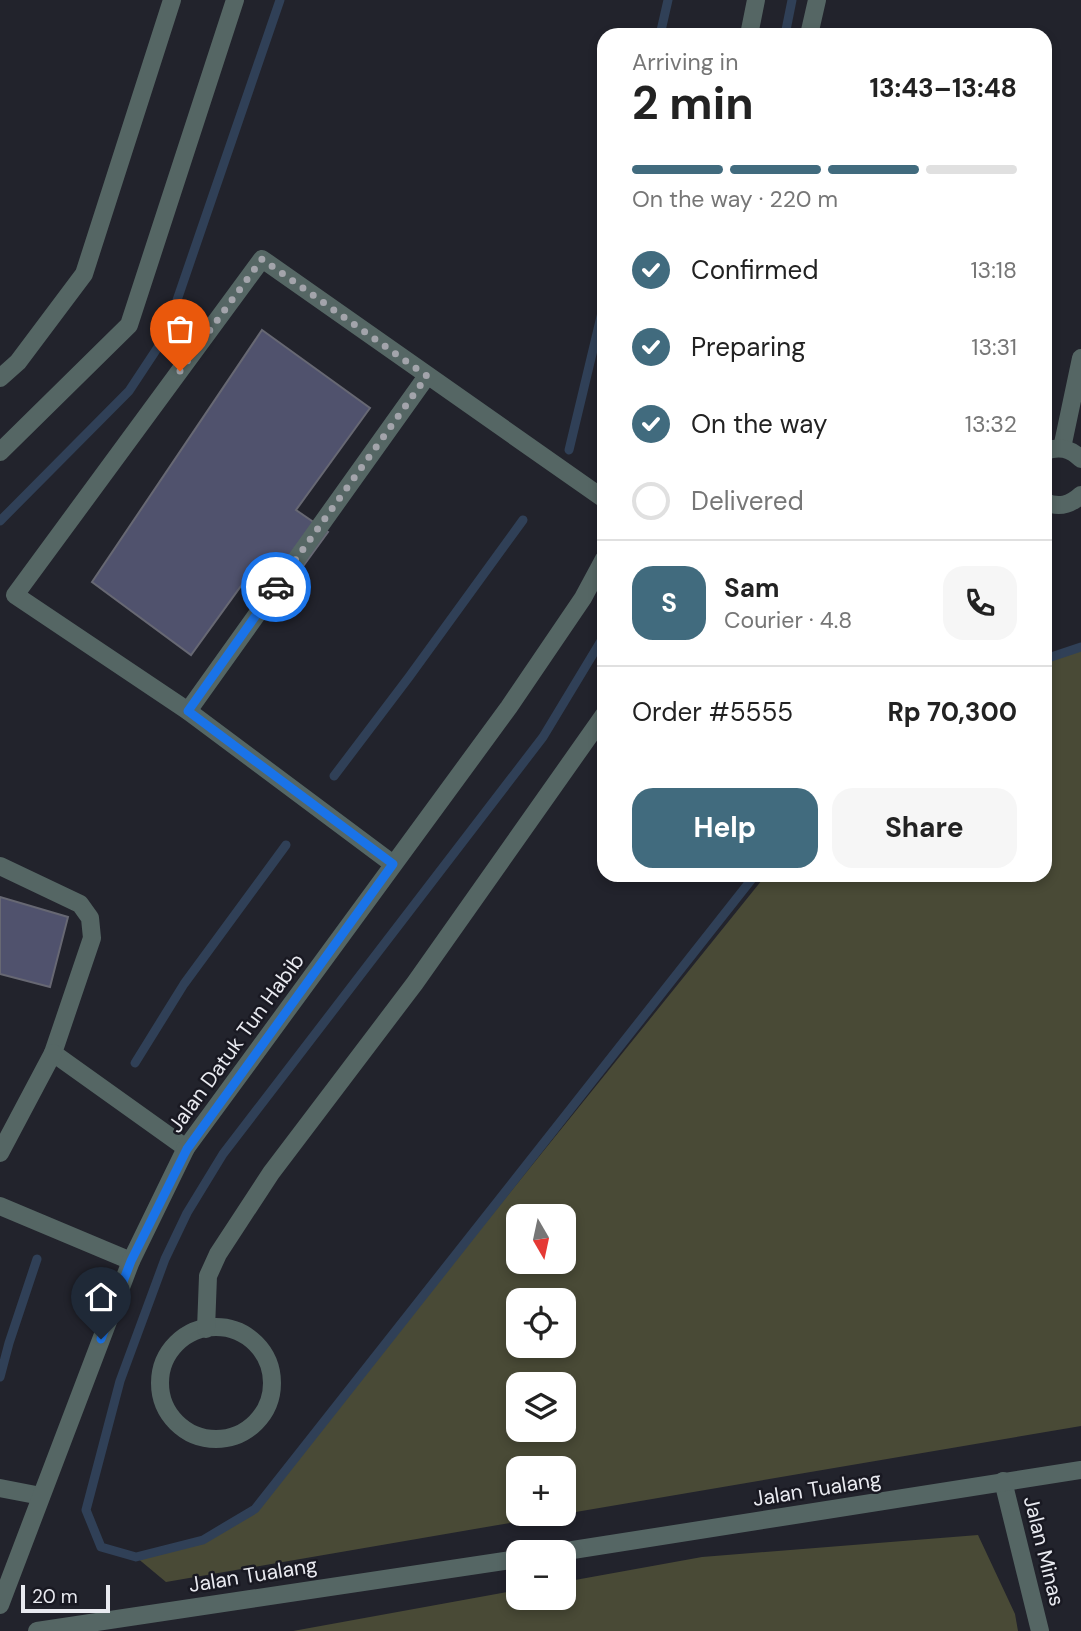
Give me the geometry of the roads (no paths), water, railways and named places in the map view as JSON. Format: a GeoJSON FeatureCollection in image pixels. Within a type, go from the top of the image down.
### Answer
{"type":"FeatureCollection","features":[{"type":"Feature","properties":{"kind":"street"},"geometry":{"type":"LineString","coordinates":[[0,378],[18,362],[85,274],[172,0]]}},
{"type":"Feature","properties":{"kind":"street"},"geometry":{"type":"LineString","coordinates":[[0,452],[129,325],[235,0]]}},
{"type":"Feature","properties":{"kind":"street"},"geometry":{"type":"LineString","coordinates":[[750,28],[756,0]]}},
{"type":"Feature","properties":{"kind":"street"},"geometry":{"type":"LineString","coordinates":[[811,28],[817,0]]}},
{"type":"Feature","properties":{"kind":"street"},"geometry":{"type":"LineString","coordinates":[[393,864],[188,711],[15,595],[262,259],[597,494]]}},
{"type":"Feature","properties":{"kind":"street"},"geometry":{"type":"LineString","coordinates":[[1080,458],[1054,450],[1081,358]]}},
{"type":"Feature","properties":{"kind":"street"},"geometry":{"type":"LineString","coordinates":[[188,711],[427,376]]}},
{"type":"Feature","properties":{"kind":"street"},"geometry":{"type":"LineString","coordinates":[[1052,505],[1066,505],[1081,496]]}},
{"type":"Feature","properties":{"kind":"street","name":"Jalan Datuk Tun Habib"},"geometry":{"type":"LineString","coordinates":[[0,1605],[131,1261],[187,1149],[509,707],[583,598],[597,572]]}},
{"type":"Feature","properties":{"kind":"street"},"geometry":{"type":"LineString","coordinates":[[206,1329],[208,1276],[218,1254],[271,1173],[415,982],[597,725]]}},
{"type":"Feature","properties":{"kind":"street"},"geometry":{"type":"LineString","coordinates":[[0,866],[80,904],[90,918],[92,938],[53,1053],[0,1153]]}},
{"type":"Feature","properties":{"kind":"street"},"geometry":{"type":"LineString","coordinates":[[53,1053],[187,1149]]}},
{"type":"Feature","properties":{"kind":"street"},"geometry":{"type":"LineString","coordinates":[[0,1206],[131,1261]]}},
{"type":"Feature","properties":{"kind":"street"},"geometry":{"type":"LineString","coordinates":[[206,1329],[232,1329],[248,1337],[261,1350],[270,1366],[273,1384],[265,1410],[247,1431],[229,1438],[211,1439],[193,1434],[177,1424],[166,1409],[160,1392],[161,1373],[167,1356],[179,1342],[206,1329]]}},
{"type":"Feature","properties":{"kind":"street","name":"Jalan Tualang"},"geometry":{"type":"LineString","coordinates":[[576,1549],[1081,1470]]}},
{"type":"Feature","properties":{"kind":"street","name":"Jalan Minas"},"geometry":{"type":"LineString","coordinates":[[1003,1482],[1040,1631]]}},
{"type":"Feature","properties":{"kind":"street"},"geometry":{"type":"LineString","coordinates":[[0,1488],[41,1496]]}},
{"type":"Feature","properties":{"kind":"street","name":"Jalan Tualang"},"geometry":{"type":"LineString","coordinates":[[37,1631],[506,1561]]}},
{"type":"Feature","properties":{"kind":"waterway"},"geometry":{"type":"LineString","coordinates":[[0,521],[129,391],[164,338],[280,0]]}},
{"type":"Feature","properties":{"kind":"waterway"},"geometry":{"type":"LineString","coordinates":[[662,28],[668,0]]}},
{"type":"Feature","properties":{"kind":"waterway"},"geometry":{"type":"LineString","coordinates":[[786,28],[792,0]]}},
{"type":"Feature","properties":{"kind":"waterway"},"geometry":{"type":"LineString","coordinates":[[569,450],[597,333]]}},
{"type":"Feature","properties":{"kind":"waterway"},"geometry":{"type":"LineString","coordinates":[[334,776],[523,520]]}},
{"type":"Feature","properties":{"kind":"waterway"},"geometry":{"type":"LineString","coordinates":[[1052,657],[1081,647]]}},
{"type":"Feature","properties":{"kind":"waterway"},"geometry":{"type":"LineString","coordinates":[[597,648],[543,737],[223,1154],[187,1213],[165,1259],[120,1381],[86,1510],[101,1547],[136,1557],[203,1540],[255,1509],[749,882]]}},
{"type":"Feature","properties":{"kind":"waterway"},"geometry":{"type":"LineString","coordinates":[[135,1063],[184,984],[286,845]]}},
{"type":"Feature","properties":{"kind":"waterway"},"geometry":{"type":"LineString","coordinates":[[0,1377],[37,1259]]}}]}
